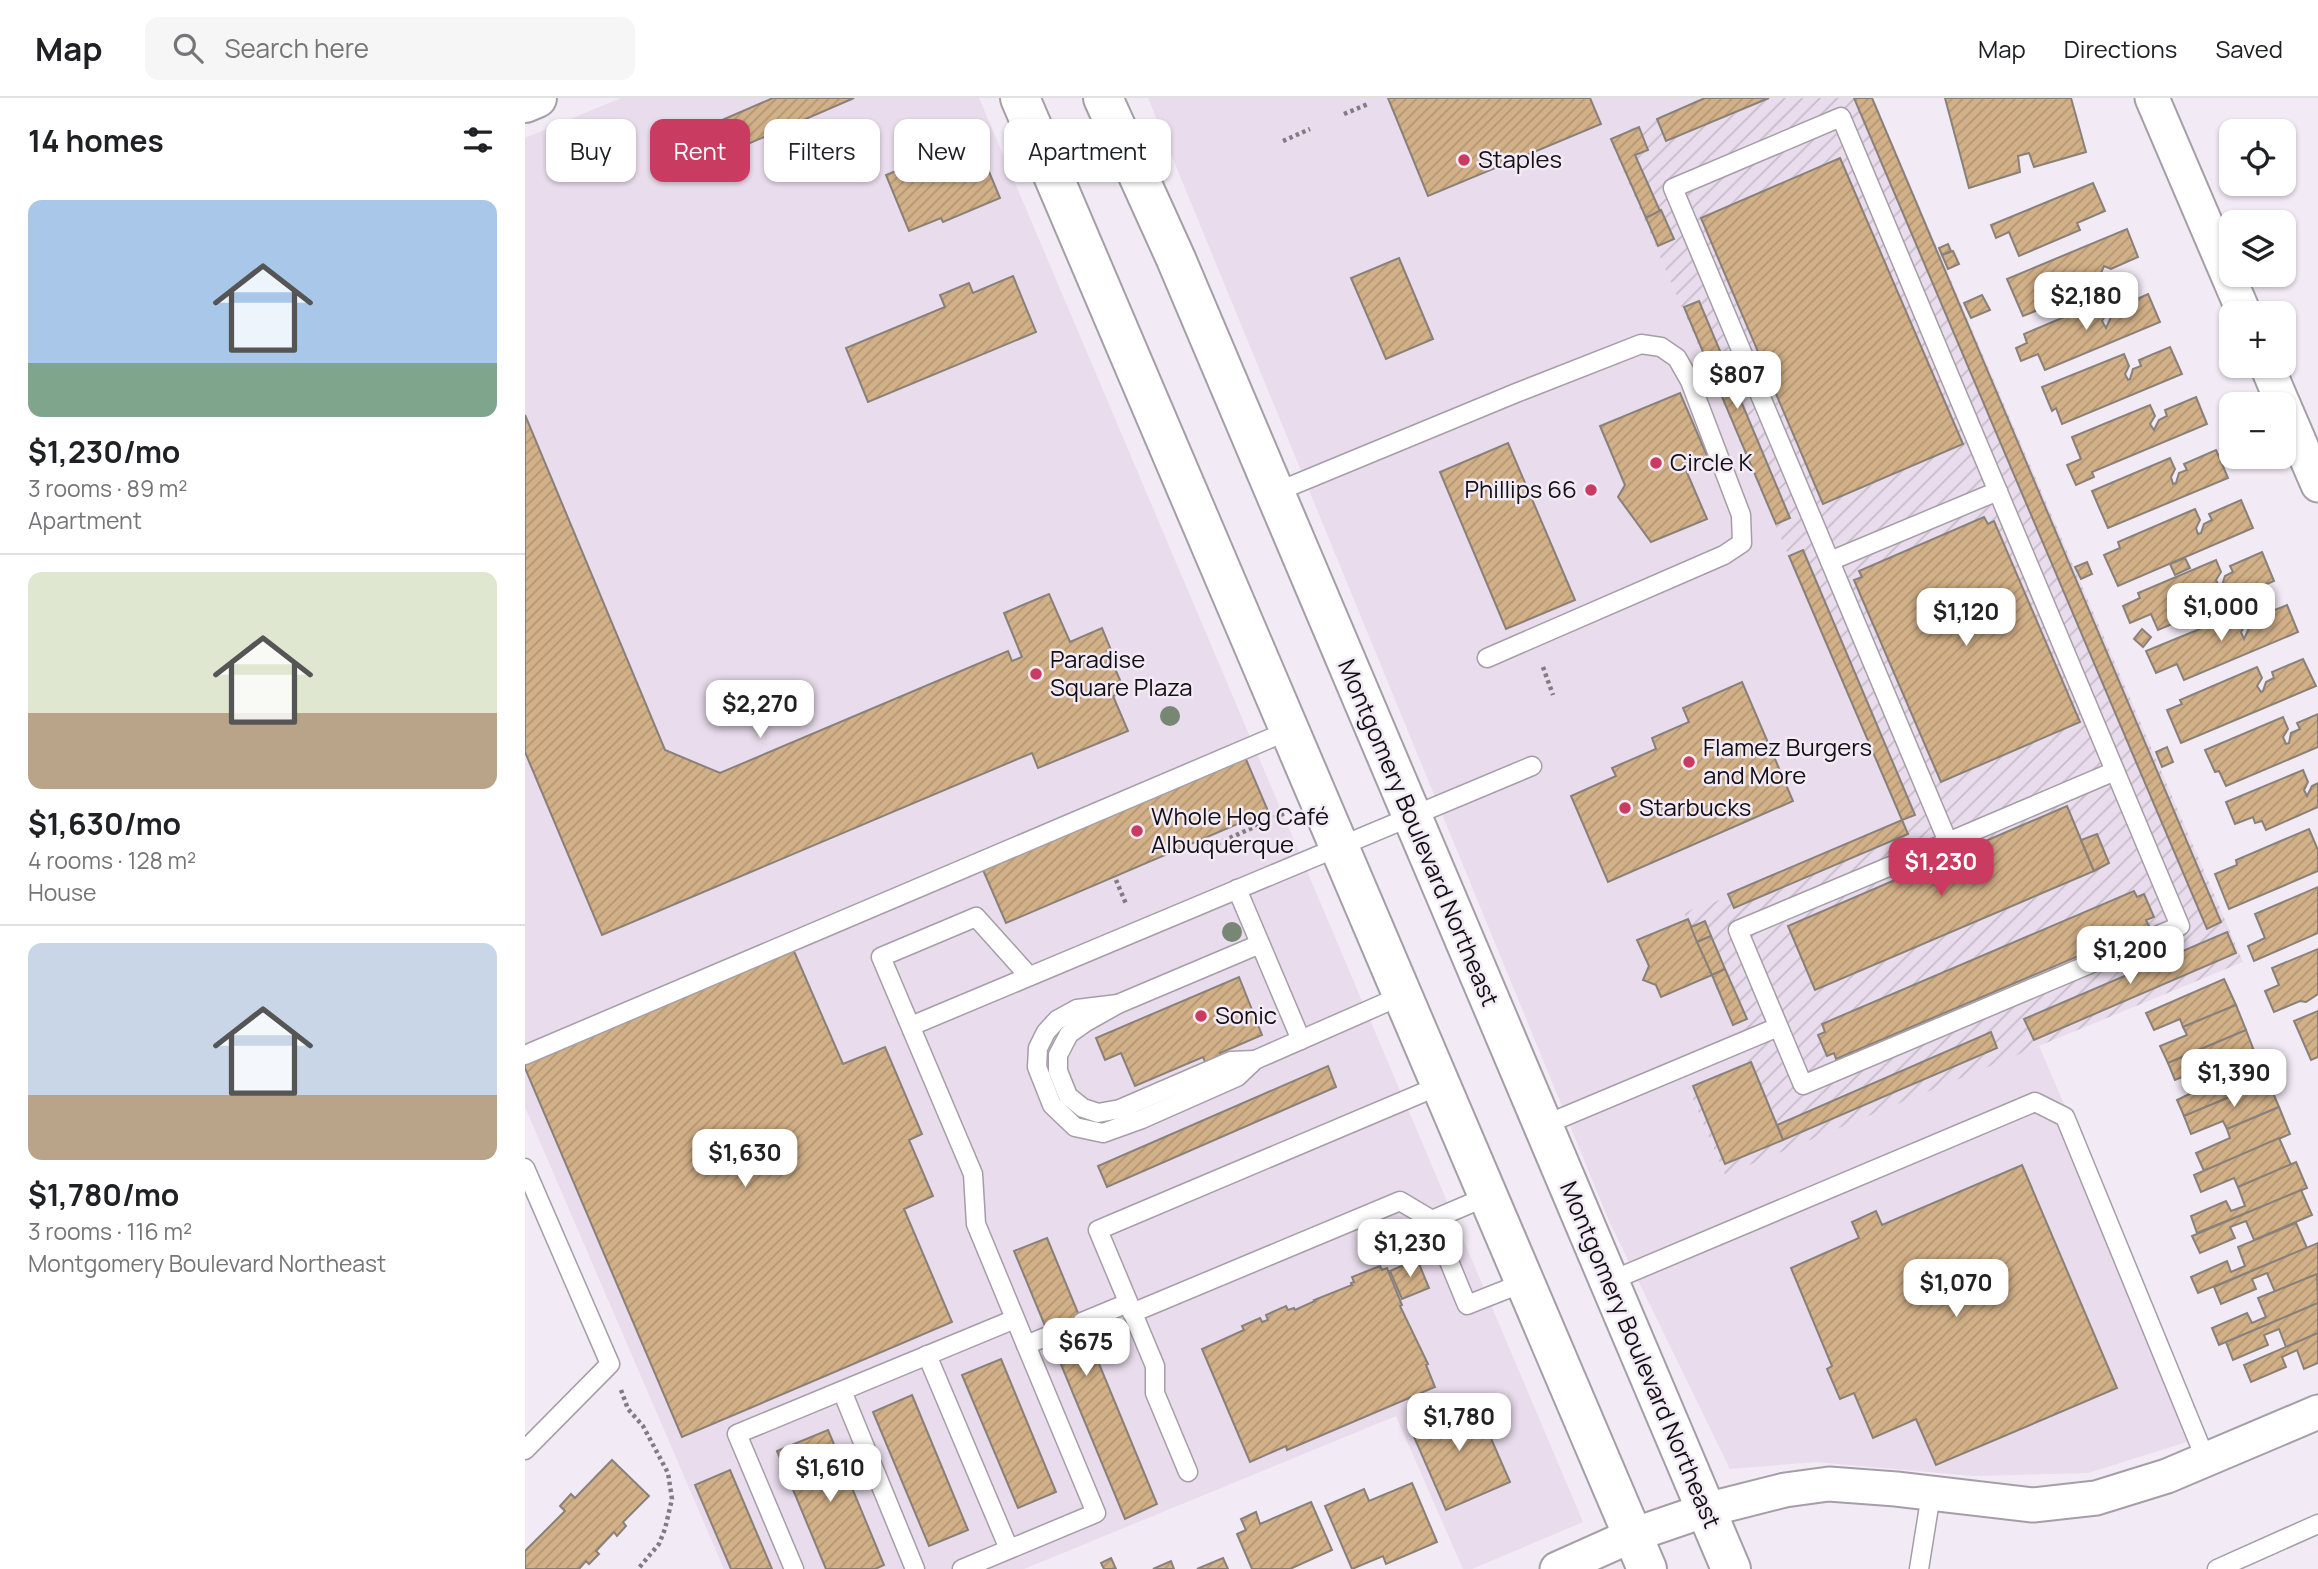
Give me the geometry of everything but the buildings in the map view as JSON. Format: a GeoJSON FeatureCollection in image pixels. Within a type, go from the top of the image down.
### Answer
{"type":"FeatureCollection","features":[{"type":"Feature","properties":{"kind":"main road"},"geometry":{"type":"LineString","coordinates":[[525,103],[536,98]]}},
{"type":"Feature","properties":{"kind":"main road"},"geometry":{"type":"LineString","coordinates":[[1020,98],[1640,1552]]}},
{"type":"Feature","properties":{"kind":"main road","name":"Montgomery Boulevard Northeast"},"geometry":{"type":"LineString","coordinates":[[1103,98],[1176,259],[1731,1569]]}},
{"type":"Feature","properties":{"kind":"street"},"geometry":{"type":"LineString","coordinates":[[2152,98],[2239,301]]}},
{"type":"Feature","properties":{"kind":"street"},"geometry":{"type":"LineString","coordinates":[[2296,434],[2318,484]]}},
{"type":"Feature","properties":{"kind":"street"},"geometry":{"type":"LineString","coordinates":[[1557,1569],[1640,1552],[1706,1510],[1785,1490],[1829,1483],[2033,1505],[2097,1498],[2167,1476],[2318,1412]]}},
{"type":"Feature","properties":{"kind":"lane"},"geometry":{"type":"LineString","coordinates":[[1948,842],[1673,188],[1841,117],[2181,926],[1803,1085],[1738,930],[1948,842],[2115,771]]}},
{"type":"Feature","properties":{"kind":"lane"},"geometry":{"type":"LineString","coordinates":[[1274,493],[1641,344],[1661,347],[1677,358],[1690,381],[1741,515],[1742,543],[1724,555],[1487,658]]}},
{"type":"Feature","properties":{"kind":"lane"},"geometry":{"type":"LineString","coordinates":[[1830,561],[1998,491]]}},
{"type":"Feature","properties":{"kind":"lane"},"geometry":{"type":"LineString","coordinates":[[525,1055],[1290,730]]}},
{"type":"Feature","properties":{"kind":"lane"},"geometry":{"type":"LineString","coordinates":[[911,1026],[1532,766]]}},
{"type":"Feature","properties":{"kind":"lane"},"geometry":{"type":"LineString","coordinates":[[1237,889],[1301,1040]]}},
{"type":"Feature","properties":{"kind":"lane"},"geometry":{"type":"LineString","coordinates":[[962,1569],[1096,1513],[975,1224],[973,1174],[881,957],[976,917],[1029,976]]}},
{"type":"Feature","properties":{"kind":"lane"},"geometry":{"type":"LineString","coordinates":[[1260,944],[1118,1004],[1069,1034],[1058,1055],[1058,1071],[1068,1097],[1083,1108],[1098,1113],[1120,1109],[1231,1061],[1255,1060],[1403,995]]}},
{"type":"Feature","properties":{"kind":"lane"},"geometry":{"type":"LineString","coordinates":[[1542,1126],[1778,1027]]}},
{"type":"Feature","properties":{"kind":"lane"},"geometry":{"type":"LineString","coordinates":[[1188,1472],[1155,1393],[1155,1366],[1098,1230],[1441,1085]]}},
{"type":"Feature","properties":{"kind":"lane"},"geometry":{"type":"LineString","coordinates":[[1608,1282],[2035,1102],[2065,1117],[2206,1460]]}},
{"type":"Feature","properties":{"kind":"lane"},"geometry":{"type":"LineString","coordinates":[[525,1168],[610,1364],[525,1450]]}},
{"type":"Feature","properties":{"kind":"lane"},"geometry":{"type":"LineString","coordinates":[[1432,1220],[1488,1196]]}},
{"type":"Feature","properties":{"kind":"lane"},"geometry":{"type":"LineString","coordinates":[[1082,1322],[1130,1308],[1400,1201],[1432,1220],[1467,1305],[1525,1282]]}},
{"type":"Feature","properties":{"kind":"lane"},"geometry":{"type":"LineString","coordinates":[[794,1569],[737,1434],[1015,1319]]}},
{"type":"Feature","properties":{"kind":"lane"},"geometry":{"type":"LineString","coordinates":[[1026,1345],[1048,1336]]}},
{"type":"Feature","properties":{"kind":"lane"},"geometry":{"type":"LineString","coordinates":[[927,1355],[1009,1549]]}},
{"type":"Feature","properties":{"kind":"lane"},"geometry":{"type":"LineString","coordinates":[[842,1391],[915,1569]]}},
{"type":"Feature","properties":{"kind":"lane"},"geometry":{"type":"LineString","coordinates":[[1919,1569],[1931,1494]]}},
{"type":"Feature","properties":{"kind":"lane"},"geometry":{"type":"LineString","coordinates":[[2217,1569],[2318,1524]]}},
{"type":"Feature","properties":{"kind":"path"},"geometry":{"type":"LineString","coordinates":[[1344,114],[1368,104]]}},
{"type":"Feature","properties":{"kind":"path"},"geometry":{"type":"LineString","coordinates":[[1283,141],[1310,129]]}},
{"type":"Feature","properties":{"kind":"path"},"geometry":{"type":"LineString","coordinates":[[1543,667],[1553,695]]}},
{"type":"Feature","properties":{"kind":"path"},"geometry":{"type":"LineString","coordinates":[[1208,841],[1210,847],[1291,810]]}},
{"type":"Feature","properties":{"kind":"path"},"geometry":{"type":"LineString","coordinates":[[1116,880],[1126,904]]}},
{"type":"Feature","properties":{"kind":"path"},"geometry":{"type":"LineString","coordinates":[[610,1364],[628,1409],[643,1426],[668,1473],[672,1499],[659,1544],[641,1569]]}},
{"type":"Feature","properties":{"kind":"shaded area"},"geometry":{"type":"Polygon","coordinates":[[[621,98],[979,98],[988,119],[894,119],[894,182],[990,182],[990,124],[1004,157],[1004,182],[1015,182],[1583,1522],[1472,1569],[1463,1569],[1396,1416],[1024,1569],[724,1569],[525,1107],[525,138],[546,129],[546,182],[636,182],[636,119],[571,119],[621,98]]]}},
{"type":"Feature","properties":{"kind":"shaded area"},"geometry":{"type":"Polygon","coordinates":[[[1148,98],[1703,98],[1609,138],[1902,820],[1728,894],[1727,897],[1684,913],[1749,1063],[1688,1089],[1725,1175],[2039,1046],[2206,1436],[2088,1473],[1974,1476],[1816,1462],[1730,1469],[1610,1223],[1171,154],[1171,119],[1157,119],[1148,98]]]}},
{"type":"Feature","properties":{"kind":"shaded area"},"geometry":{"type":"Polygon","coordinates":[[[1703,98],[1873,98],[2243,962],[1725,1175],[1688,1088],[1748,1063],[1684,913],[1902,820],[1609,138],[1703,98]]]}},
{"type":"Feature","properties":{"kind":"place","name":"Staples"},"geometry":{"type":"Point","coordinates":[1464,160]}},
{"type":"Feature","properties":{"kind":"place","name":"Circle K"},"geometry":{"type":"Point","coordinates":[1656,463]}},
{"type":"Feature","properties":{"kind":"place","name":"Phillips 66"},"geometry":{"type":"Point","coordinates":[1591,490]}},
{"type":"Feature","properties":{"kind":"place","name":"Paradise Square Plaza"},"geometry":{"type":"Point","coordinates":[1036,674]}},
{"type":"Feature","properties":{"kind":"place","name":"Flamez Burgers and More"},"geometry":{"type":"Point","coordinates":[1689,762]}},
{"type":"Feature","properties":{"kind":"place","name":"Starbucks"},"geometry":{"type":"Point","coordinates":[1625,808]}},
{"type":"Feature","properties":{"kind":"place","name":"Whole Hog Café Albuquerque"},"geometry":{"type":"Point","coordinates":[1137,831]}},
{"type":"Feature","properties":{"kind":"place","name":"Sonic"},"geometry":{"type":"Point","coordinates":[1201,1016]}}]}
